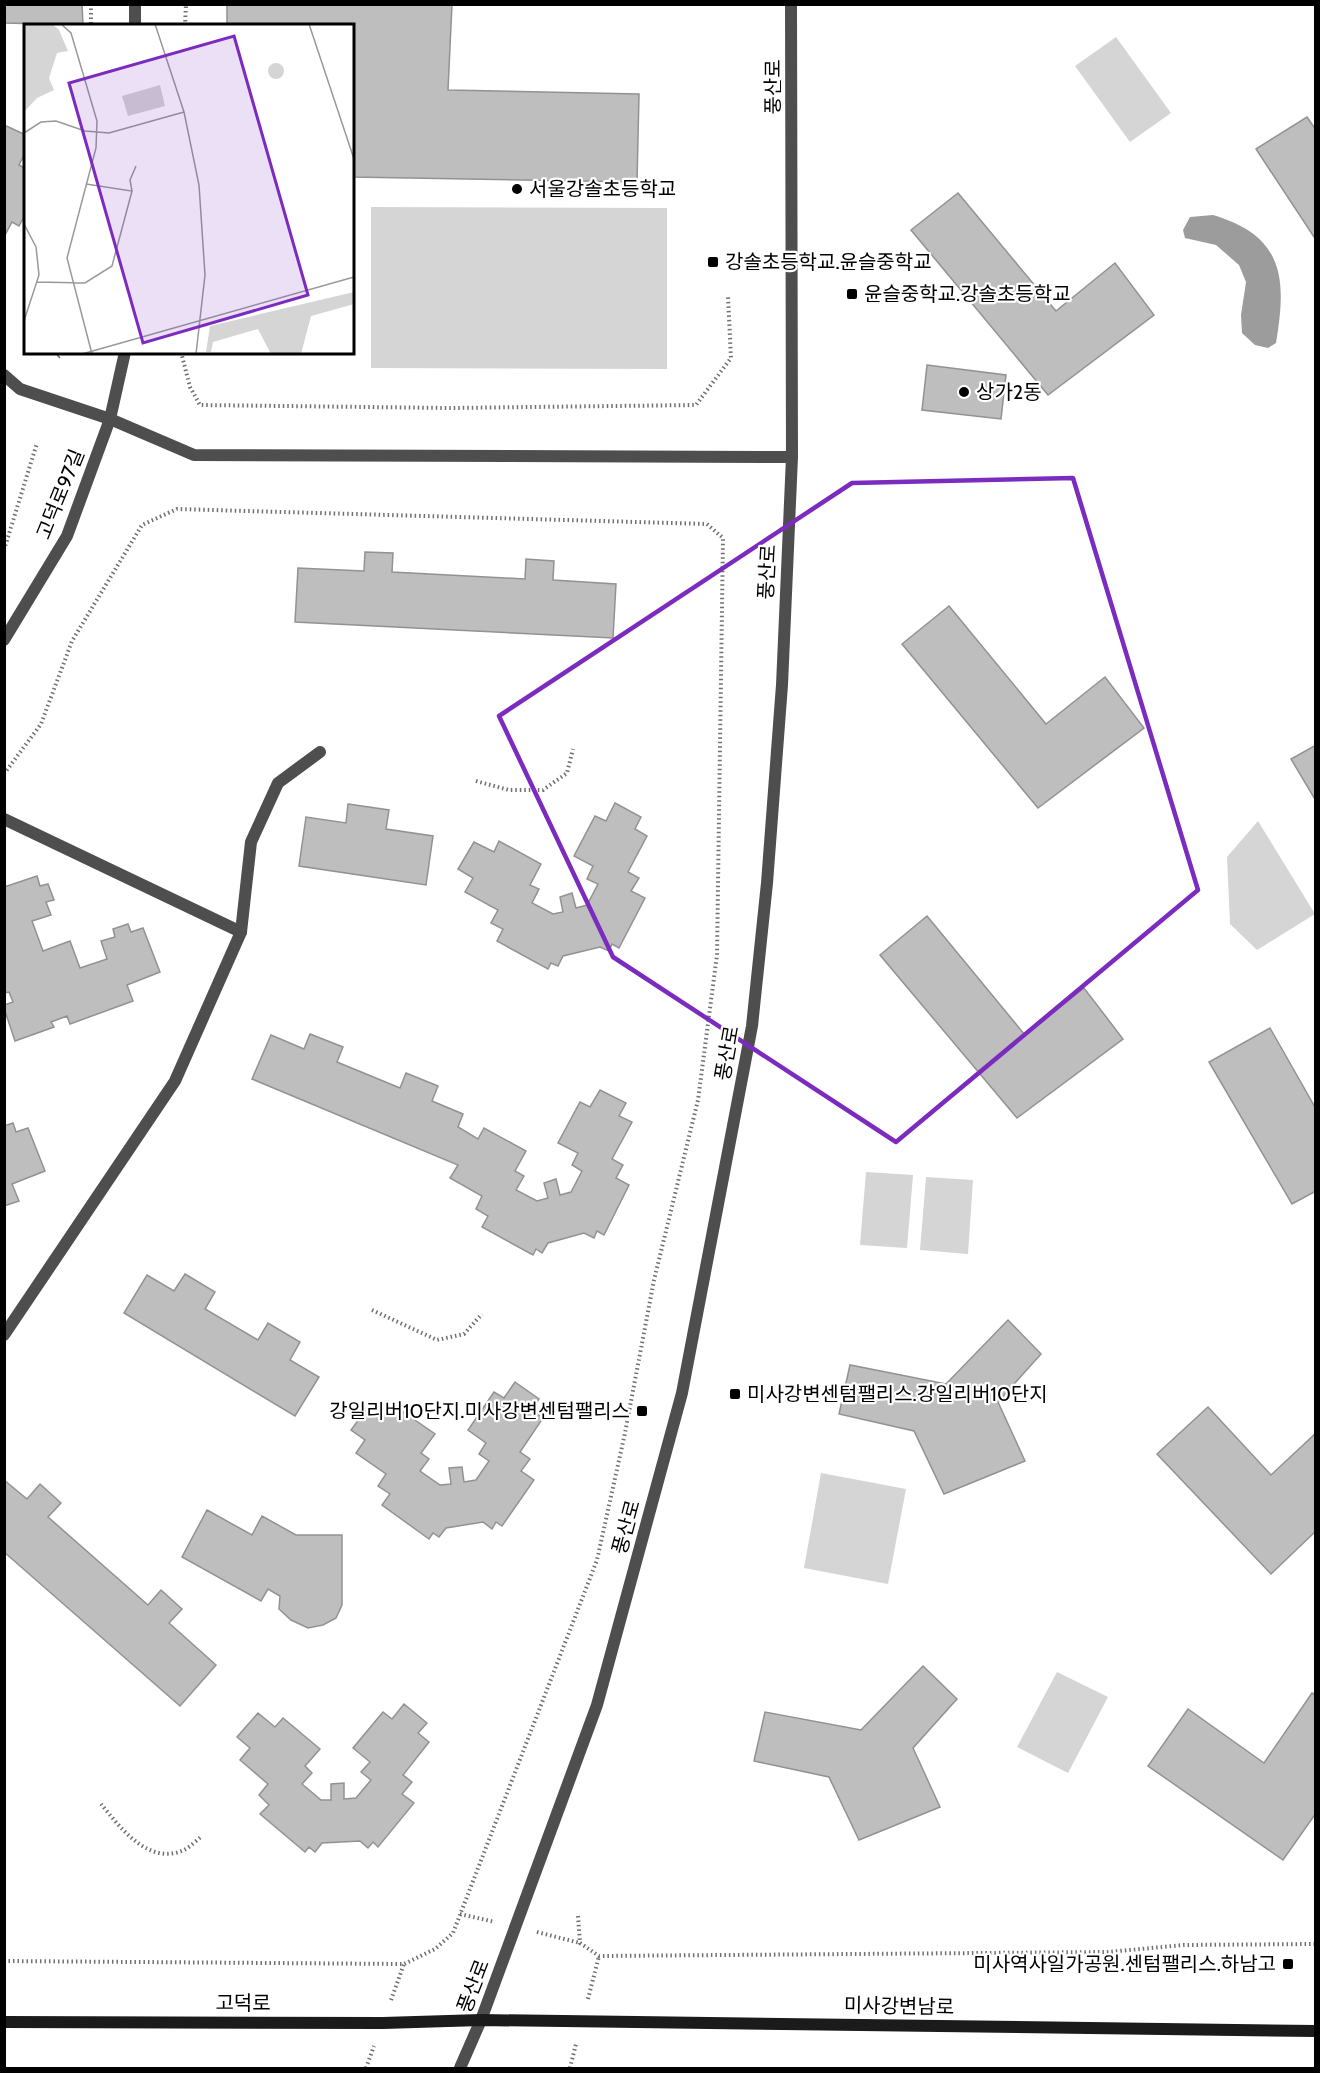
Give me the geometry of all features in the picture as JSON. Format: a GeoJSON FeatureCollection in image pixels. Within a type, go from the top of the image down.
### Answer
{"type":"FeatureCollection","features":[{"type":"Feature","properties":{"kind":"main road","name":"고덕로"},"geometry":{"type":"LineString","coordinates":[[4,2022],[383,2023],[481,2020]]}},
{"type":"Feature","properties":{"kind":"main road","name":"미사강변남로"},"geometry":{"type":"LineString","coordinates":[[481,2020],[1316,2031]]}},
{"type":"Feature","properties":{"kind":"street"},"geometry":{"type":"LineString","coordinates":[[135,4],[135,24]]}},
{"type":"Feature","properties":{"kind":"street","name":"풍산로"},"geometry":{"type":"LineString","coordinates":[[459,2068],[481,2020],[597,1705],[682,1393],[721,1201],[752,1026],[767,883],[782,685],[792,457],[791,4]]}},
{"type":"Feature","properties":{"kind":"street","name":"고덕로97길"},"geometry":{"type":"LineString","coordinates":[[4,640],[67,536],[110,419],[125,354]]}},
{"type":"Feature","properties":{"kind":"street"},"geometry":{"type":"LineString","coordinates":[[4,375],[20,389],[110,419],[194,455],[792,457]]}},
{"type":"Feature","properties":{"kind":"street"},"geometry":{"type":"LineString","coordinates":[[4,1335],[175,1081],[241,932],[250,842],[278,783],[320,752]]}},
{"type":"Feature","properties":{"kind":"street"},"geometry":{"type":"LineString","coordinates":[[4,819],[241,932]]}},
{"type":"Feature","properties":{"kind":"path"},"geometry":{"type":"LineString","coordinates":[[91,4],[91,24]]}},
{"type":"Feature","properties":{"kind":"path"},"geometry":{"type":"LineString","coordinates":[[185,24],[186,4]]}},
{"type":"Feature","properties":{"kind":"path"},"geometry":{"type":"LineString","coordinates":[[182,354],[190,387],[200,405],[450,408],[696,405],[731,358],[728,296]]}},
{"type":"Feature","properties":{"kind":"path"},"geometry":{"type":"LineString","coordinates":[[58,357],[61,354]]}},
{"type":"Feature","properties":{"kind":"path"},"geometry":{"type":"LineString","coordinates":[[4,550],[37,443]]}},
{"type":"Feature","properties":{"kind":"path"},"geometry":{"type":"LineString","coordinates":[[4,774],[41,724],[72,641],[142,525],[177,509],[707,524],[723,538],[717,955],[698,1100],[654,1280],[625,1433],[597,1560],[453,1933],[435,1949],[404,1964],[4,1961]]}},
{"type":"Feature","properties":{"kind":"path"},"geometry":{"type":"LineString","coordinates":[[476,781],[509,790],[543,790],[567,773],[573,749]]}},
{"type":"Feature","properties":{"kind":"path"},"geometry":{"type":"LineString","coordinates":[[372,1310],[437,1340],[464,1334],[482,1314]]}},
{"type":"Feature","properties":{"kind":"path"},"geometry":{"type":"LineString","coordinates":[[101,1804],[127,1836],[158,1854],[184,1850],[202,1836]]}},
{"type":"Feature","properties":{"kind":"path"},"geometry":{"type":"LineString","coordinates":[[578,1916],[580,1943],[599,1956],[1108,1952],[1184,1945],[1316,1944]]}},
{"type":"Feature","properties":{"kind":"highlighted area"},"geometry":{"type":"Polygon","coordinates":[[[1073,478],[1198,890],[896,1142],[613,957],[499,716],[852,483],[1073,478]]]}},
{"type":"Feature","properties":{"kind":"shaded area"},"geometry":{"type":"Polygon","coordinates":[[[1116,37],[1171,113],[1130,142],[1075,66],[1116,37]]]}},
{"type":"Feature","properties":{"kind":"shaded area"},"geometry":{"type":"Polygon","coordinates":[[[371,207],[667,208],[667,369],[371,368],[371,207]]]}},
{"type":"Feature","properties":{"kind":"shaded area"},"geometry":{"type":"Polygon","coordinates":[[[1213,215],[1237,224],[1254,235],[1267,248],[1275,263],[1280,279],[1281,299],[1276,343],[1268,348],[1255,345],[1242,333],[1241,315],[1246,282],[1239,265],[1216,245],[1185,238],[1183,230],[1190,217],[1213,215]]]}},
{"type":"Feature","properties":{"kind":"shaded area"},"geometry":{"type":"Polygon","coordinates":[[[1258,821],[1315,914],[1257,950],[1230,924],[1227,857],[1258,821]]]}},
{"type":"Feature","properties":{"kind":"shaded area"},"geometry":{"type":"Polygon","coordinates":[[[866,1172],[913,1175],[907,1248],[860,1245],[866,1172]]]}},
{"type":"Feature","properties":{"kind":"shaded area"},"geometry":{"type":"Polygon","coordinates":[[[926,1177],[973,1180],[968,1254],[920,1250],[926,1177]]]}},
{"type":"Feature","properties":{"kind":"shaded area"},"geometry":{"type":"Polygon","coordinates":[[[821,1473],[906,1489],[888,1584],[804,1568],[821,1473]]]}},
{"type":"Feature","properties":{"kind":"shaded area"},"geometry":{"type":"Polygon","coordinates":[[[1057,1672],[1108,1697],[1068,1773],[1017,1747],[1057,1672]]]}},
{"type":"Feature","properties":{"kind":"building"},"geometry":{"type":"Polygon","coordinates":[[[4,4],[82,4],[83,24],[4,23],[4,4]]]}},
{"type":"Feature","properties":{"kind":"building"},"geometry":{"type":"Polygon","coordinates":[[[227,4],[452,4],[448,90],[639,94],[637,182],[354,177],[354,24],[227,24],[227,4]]]}},
{"type":"Feature","properties":{"kind":"building"},"geometry":{"type":"Polygon","coordinates":[[[1307,117],[1316,130],[1316,240],[1256,149],[1307,117]]]}},
{"type":"Feature","properties":{"kind":"building"},"geometry":{"type":"Polygon","coordinates":[[[4,125],[24,134],[24,155],[19,165],[24,168],[24,217],[19,226],[12,222],[4,237],[4,125]]]}},
{"type":"Feature","properties":{"kind":"building"},"geometry":{"type":"Polygon","coordinates":[[[958,193],[1056,311],[1115,263],[1154,315],[1048,395],[911,230],[958,193]]]}},
{"type":"Feature","properties":{"kind":"building","name":"상가2동"},"geometry":{"type":"Polygon","coordinates":[[[927,365],[1006,375],[1001,419],[922,410],[927,365]]]}},
{"type":"Feature","properties":{"kind":"building"},"geometry":{"type":"Polygon","coordinates":[[[365,552],[393,553],[392,572],[525,579],[526,559],[554,561],[553,580],[616,584],[613,638],[295,622],[298,568],[364,571],[365,552]]]}},
{"type":"Feature","properties":{"kind":"building"},"geometry":{"type":"Polygon","coordinates":[[[949,606],[1046,724],[1105,677],[1144,728],[1038,808],[902,644],[949,606]]]}},
{"type":"Feature","properties":{"kind":"building"},"geometry":{"type":"Polygon","coordinates":[[[1316,745],[1316,801],[1291,759],[1316,745]]]}},
{"type":"Feature","properties":{"kind":"building"},"geometry":{"type":"Polygon","coordinates":[[[615,803],[641,817],[635,829],[647,836],[628,872],[639,878],[631,891],[645,898],[619,948],[612,944],[609,951],[600,947],[563,956],[558,966],[551,963],[548,969],[497,941],[503,929],[491,923],[498,910],[465,892],[473,878],[458,869],[474,842],[494,852],[499,841],[541,864],[530,885],[539,889],[532,903],[553,914],[563,912],[560,897],[572,893],[576,908],[587,905],[598,884],[587,879],[593,866],[574,856],[595,816],[606,821],[615,803]]]}},
{"type":"Feature","properties":{"kind":"building"},"geometry":{"type":"Polygon","coordinates":[[[348,804],[389,810],[386,829],[433,836],[426,885],[299,866],[306,817],[346,823],[348,804]]]}},
{"type":"Feature","properties":{"kind":"building"},"geometry":{"type":"Polygon","coordinates":[[[37,876],[40,886],[48,884],[54,900],[46,902],[51,915],[32,921],[43,951],[70,941],[80,968],[107,959],[101,941],[115,937],[113,929],[128,924],[131,932],[143,928],[160,972],[127,985],[133,1001],[70,1024],[67,1016],[51,1022],[54,1027],[15,1041],[4,1008],[4,1005],[13,1002],[9,992],[4,993],[4,887],[37,876]]]}},
{"type":"Feature","properties":{"kind":"building"},"geometry":{"type":"Polygon","coordinates":[[[927,916],[1025,1035],[1084,988],[1123,1039],[1017,1118],[880,955],[927,916]]]}},
{"type":"Feature","properties":{"kind":"building"},"geometry":{"type":"Polygon","coordinates":[[[1270,1028],[1316,1109],[1316,1191],[1292,1204],[1209,1062],[1270,1028]]]}},
{"type":"Feature","properties":{"kind":"building"},"geometry":{"type":"Polygon","coordinates":[[[310,1034],[343,1047],[337,1062],[400,1088],[406,1073],[438,1086],[432,1101],[463,1114],[458,1127],[478,1139],[484,1128],[526,1151],[515,1171],[524,1176],[516,1190],[537,1201],[548,1198],[544,1183],[556,1179],[560,1195],[571,1192],[582,1171],[572,1165],[578,1153],[558,1143],[580,1102],[590,1107],[600,1090],[626,1103],[619,1116],[632,1122],[612,1159],[623,1165],[616,1178],[629,1185],[604,1235],[597,1231],[594,1238],[584,1233],[548,1243],[542,1253],[536,1249],[533,1255],[482,1227],[488,1216],[476,1209],[482,1196],[450,1178],[458,1165],[252,1079],[271,1035],[304,1049],[310,1034]]]}},
{"type":"Feature","properties":{"kind":"building"},"geometry":{"type":"Polygon","coordinates":[[[13,1123],[16,1132],[28,1128],[45,1171],[12,1184],[19,1201],[4,1206],[4,1126],[13,1123]]]}},
{"type":"Feature","properties":{"kind":"building"},"geometry":{"type":"Polygon","coordinates":[[[185,1274],[215,1292],[205,1309],[258,1340],[268,1323],[300,1342],[290,1360],[319,1377],[295,1416],[124,1313],[147,1275],[174,1291],[185,1274]]]}},
{"type":"Feature","properties":{"kind":"building"},"geometry":{"type":"Polygon","coordinates":[[[1008,1320],[1041,1354],[998,1402],[1025,1461],[944,1494],[914,1431],[839,1414],[850,1365],[946,1384],[1008,1320]]]}},
{"type":"Feature","properties":{"kind":"building"},"geometry":{"type":"Polygon","coordinates":[[[515,1382],[539,1399],[532,1410],[543,1418],[520,1452],[530,1459],[521,1471],[534,1480],[502,1526],[496,1522],[492,1529],[483,1522],[446,1528],[439,1537],[433,1533],[429,1539],[382,1505],[390,1494],[378,1486],[386,1474],[356,1453],[365,1440],[351,1430],[370,1404],[388,1417],[396,1407],[435,1434],[421,1453],[429,1459],[420,1471],[440,1485],[451,1484],[449,1468],[462,1467],[464,1482],[476,1480],[489,1461],[479,1454],[486,1443],[468,1430],[494,1392],[504,1398],[515,1382]]]}},
{"type":"Feature","properties":{"kind":"building"},"geometry":{"type":"Polygon","coordinates":[[[1208,1407],[1271,1475],[1316,1433],[1316,1531],[1271,1574],[1157,1454],[1208,1407]]]}},
{"type":"Feature","properties":{"kind":"building"},"geometry":{"type":"Polygon","coordinates":[[[4,1480],[27,1499],[40,1484],[61,1503],[48,1517],[148,1605],[161,1590],[182,1609],[169,1623],[216,1665],[180,1706],[4,1552],[4,1480]]]}},
{"type":"Feature","properties":{"kind":"building"},"geometry":{"type":"Polygon","coordinates":[[[207,1510],[252,1535],[262,1516],[296,1535],[342,1535],[342,1605],[336,1618],[323,1625],[308,1628],[291,1620],[279,1609],[280,1596],[268,1589],[261,1601],[182,1557],[207,1510]]]}},
{"type":"Feature","properties":{"kind":"building"},"geometry":{"type":"Polygon","coordinates":[[[923,1666],[957,1699],[913,1748],[940,1807],[859,1840],[829,1777],[754,1761],[765,1712],[861,1730],[923,1666]]]}},
{"type":"Feature","properties":{"kind":"building"},"geometry":{"type":"Polygon","coordinates":[[[1312,1693],[1316,1695],[1316,1813],[1283,1860],[1148,1766],[1188,1709],[1264,1763],[1312,1693]]]}},
{"type":"Feature","properties":{"kind":"building"},"geometry":{"type":"Polygon","coordinates":[[[404,1704],[427,1723],[418,1733],[429,1742],[403,1775],[412,1782],[402,1794],[414,1803],[378,1847],[373,1842],[368,1848],[360,1841],[322,1843],[315,1852],[309,1847],[305,1852],[260,1814],[269,1805],[259,1795],[268,1784],[240,1760],[250,1748],[237,1737],[258,1713],[275,1727],[283,1718],[320,1749],[305,1766],[312,1773],[302,1784],[321,1800],[331,1800],[331,1784],[344,1783],[344,1799],[356,1798],[371,1780],[361,1772],[370,1762],[353,1748],[383,1712],[392,1719],[404,1704]]]}},
{"type":"Feature","properties":{"kind":"place","name":"서울강솔초등학교"},"geometry":{"type":"Point","coordinates":[517,189]}},
{"type":"Feature","properties":{"kind":"place","name":"강솔초등학교.윤슬중학교"},"geometry":{"type":"Point","coordinates":[713,262]}},
{"type":"Feature","properties":{"kind":"place","name":"윤슬중학교.강솔초등학교"},"geometry":{"type":"Point","coordinates":[852,294]}},
{"type":"Feature","properties":{"kind":"place","name":"상가2동"},"geometry":{"type":"Point","coordinates":[964,392]}},
{"type":"Feature","properties":{"kind":"place","name":"미사강변센텀팰리스.강일리버10단지"},"geometry":{"type":"Point","coordinates":[735,1394]}},
{"type":"Feature","properties":{"kind":"place","name":"강일리버10단지.미사강변센텀팰리스"},"geometry":{"type":"Point","coordinates":[642,1411]}},
{"type":"Feature","properties":{"kind":"place","name":"미사역사일가공원.센텀팰리스.하남고"},"geometry":{"type":"Point","coordinates":[1288,1964]}}]}
